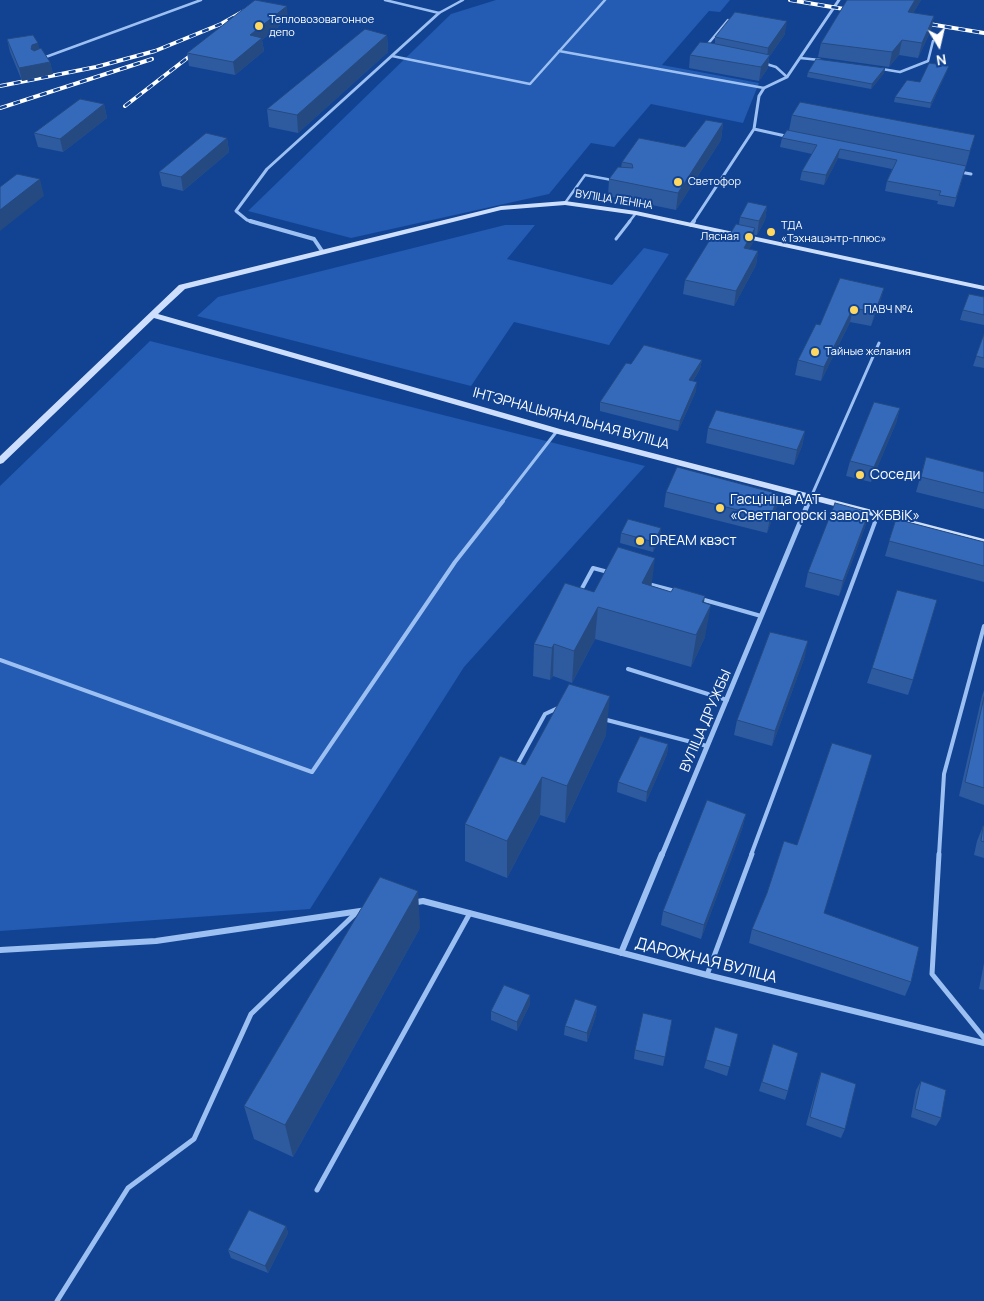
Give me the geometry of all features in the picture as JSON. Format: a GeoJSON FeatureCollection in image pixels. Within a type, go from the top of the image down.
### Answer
{"type":"FeatureCollection","features":[{"type":"Feature","properties":{"kind":"street"},"geometry":{"type":"LineString","coordinates":[[691,225],[754,129],[759,96],[764,88],[787,76],[839,0]]}},
{"type":"Feature","properties":{"kind":"street"},"geometry":{"type":"LineString","coordinates":[[322,251],[314,239],[247,220],[236,211],[267,169],[439,13]]}},
{"type":"Feature","properties":{"kind":"street"},"geometry":{"type":"LineString","coordinates":[[754,129],[791,137]]}},
{"type":"Feature","properties":{"kind":"street"},"geometry":{"type":"LineString","coordinates":[[952,170],[971,174]]}},
{"type":"Feature","properties":{"kind":"street","name":"ВУЛІЦА ЛЕНІНА"},"geometry":{"type":"LineString","coordinates":[[0,461],[182,287],[500,208],[565,204],[636,214],[984,288]]}},
{"type":"Feature","properties":{"kind":"street","name":"ІНТЭРНАЦЫЯНАЛЬНАЯ ВУЛІЦА"},"geometry":{"type":"LineString","coordinates":[[152,316],[557,431],[984,542]]}},
{"type":"Feature","properties":{"kind":"street","name":"ВУЛІЦА ДРУЖБЫ"},"geometry":{"type":"LineString","coordinates":[[621,953],[811,497]]}},
{"type":"Feature","properties":{"kind":"street","name":"ДАРОЖНАЯ ВУЛІЦА"},"geometry":{"type":"LineString","coordinates":[[405,904],[423,901],[707,976],[984,1043]]}},
{"type":"Feature","properties":{"kind":"street"},"geometry":{"type":"LineString","coordinates":[[0,950],[156,941],[377,908]]}},
{"type":"Feature","properties":{"kind":"lane"},"geometry":{"type":"LineString","coordinates":[[37,60],[201,0]]}},
{"type":"Feature","properties":{"kind":"lane"},"geometry":{"type":"LineString","coordinates":[[385,0],[439,13],[463,0]]}},
{"type":"Feature","properties":{"kind":"lane"},"geometry":{"type":"LineString","coordinates":[[392,56],[530,84],[605,0]]}},
{"type":"Feature","properties":{"kind":"lane"},"geometry":{"type":"LineString","coordinates":[[702,51],[728,20]]}},
{"type":"Feature","properties":{"kind":"lane"},"geometry":{"type":"LineString","coordinates":[[880,69],[900,72],[928,61],[933,41]]}},
{"type":"Feature","properties":{"kind":"lane"},"geometry":{"type":"LineString","coordinates":[[559,50],[764,88]]}},
{"type":"Feature","properties":{"kind":"lane"},"geometry":{"type":"LineString","coordinates":[[800,58],[822,60]]}},
{"type":"Feature","properties":{"kind":"lane"},"geometry":{"type":"LineString","coordinates":[[754,61],[776,67],[787,76]]}},
{"type":"Feature","properties":{"kind":"lane"},"geometry":{"type":"LineString","coordinates":[[565,204],[585,175],[621,182]]}},
{"type":"Feature","properties":{"kind":"lane"},"geometry":{"type":"LineString","coordinates":[[616,239],[636,214]]}},
{"type":"Feature","properties":{"kind":"lane"},"geometry":{"type":"LineString","coordinates":[[811,497],[879,342]]}},
{"type":"Feature","properties":{"kind":"lane"},"geometry":{"type":"LineString","coordinates":[[0,660],[312,772],[455,562],[557,431]]}},
{"type":"Feature","properties":{"kind":"lane"},"geometry":{"type":"LineString","coordinates":[[707,976],[878,514]]}},
{"type":"Feature","properties":{"kind":"lane"},"geometry":{"type":"LineString","coordinates":[[577,597],[593,568],[612,573]]}},
{"type":"Feature","properties":{"kind":"lane"},"geometry":{"type":"LineString","coordinates":[[640,581],[677,592]]}},
{"type":"Feature","properties":{"kind":"lane"},"geometry":{"type":"LineString","coordinates":[[696,597],[761,616]]}},
{"type":"Feature","properties":{"kind":"lane"},"geometry":{"type":"LineString","coordinates":[[984,626],[944,774],[932,974],[984,1038]]}},
{"type":"Feature","properties":{"kind":"lane"},"geometry":{"type":"LineString","coordinates":[[628,670],[727,700]]}},
{"type":"Feature","properties":{"kind":"lane"},"geometry":{"type":"LineString","coordinates":[[515,770],[545,714],[559,707],[568,709]]}},
{"type":"Feature","properties":{"kind":"lane"},"geometry":{"type":"LineString","coordinates":[[596,717],[707,746]]}},
{"type":"Feature","properties":{"kind":"lane"},"geometry":{"type":"LineString","coordinates":[[57,1301],[128,1188],[194,1139],[251,1014],[358,911]]}},
{"type":"Feature","properties":{"kind":"lane"},"geometry":{"type":"LineString","coordinates":[[318,1190],[470,914]]}},
{"type":"Feature","properties":{"kind":"shaded area"},"geometry":{"type":"Polygon","coordinates":[[[496,0],[730,0],[720,12],[709,11],[662,65],[759,83],[743,123],[651,104],[614,147],[591,143],[549,194],[351,238],[248,211],[451,14],[496,0]]]}},
{"type":"Feature","properties":{"kind":"shaded area"},"geometry":{"type":"Polygon","coordinates":[[[505,225],[535,225],[507,259],[612,285],[644,248],[669,254],[609,345],[514,322],[471,386],[197,316],[218,297],[505,225]]]}},
{"type":"Feature","properties":{"kind":"shaded area"},"geometry":{"type":"Polygon","coordinates":[[[150,341],[645,466],[464,667],[310,909],[0,931],[0,486],[150,341]]]}},
{"type":"Feature","properties":{"kind":"building"},"geometry":{"type":"Polygon","coordinates":[[[255,0],[287,6],[250,35],[262,38],[233,62],[187,53],[255,0]]]}},
{"type":"Feature","properties":{"kind":"building"},"geometry":{"type":"Polygon","coordinates":[[[847,0],[915,0],[908,12],[934,16],[922,43],[902,40],[892,52],[821,43],[847,0]]]}},
{"type":"Feature","properties":{"kind":"building"},"geometry":{"type":"Polygon","coordinates":[[[735,12],[787,21],[768,48],[715,37],[735,12]]]}},
{"type":"Feature","properties":{"kind":"building"},"geometry":{"type":"Polygon","coordinates":[[[365,29],[387,35],[297,115],[267,109],[365,29]]]}},
{"type":"Feature","properties":{"kind":"building"},"geometry":{"type":"Polygon","coordinates":[[[33,35],[38,43],[32,45],[31,49],[34,51],[41,48],[50,62],[19,68],[7,39],[33,35]]]}},
{"type":"Feature","properties":{"kind":"building"},"geometry":{"type":"Polygon","coordinates":[[[700,42],[770,55],[761,67],[690,55],[700,42]]]}},
{"type":"Feature","properties":{"kind":"building"},"geometry":{"type":"Polygon","coordinates":[[[816,59],[885,68],[872,84],[808,72],[816,59]]]}},
{"type":"Feature","properties":{"kind":"building"},"geometry":{"type":"Polygon","coordinates":[[[929,63],[949,66],[931,103],[895,97],[907,80],[920,82],[929,63]]]}},
{"type":"Feature","properties":{"kind":"building"},"geometry":{"type":"Polygon","coordinates":[[[80,99],[104,104],[60,139],[34,133],[80,99]]]}},
{"type":"Feature","properties":{"kind":"building"},"geometry":{"type":"Polygon","coordinates":[[[800,102],[975,135],[970,151],[792,115],[800,102]]]}},
{"type":"Feature","properties":{"kind":"building"},"geometry":{"type":"Polygon","coordinates":[[[706,120],[723,123],[678,193],[609,179],[618,167],[633,168],[632,164],[622,162],[639,138],[685,147],[706,120]]]}},
{"type":"Feature","properties":{"kind":"building"},"geometry":{"type":"Polygon","coordinates":[[[787,130],[966,166],[956,198],[939,195],[941,191],[887,181],[897,160],[840,149],[826,175],[802,171],[817,145],[782,138],[787,130]]]}},
{"type":"Feature","properties":{"kind":"building"},"geometry":{"type":"Polygon","coordinates":[[[206,133],[227,138],[181,177],[159,172],[206,133]]]}},
{"type":"Feature","properties":{"kind":"building"},"geometry":{"type":"Polygon","coordinates":[[[17,174],[40,179],[0,210],[0,187],[17,174]]]}},
{"type":"Feature","properties":{"kind":"building"},"geometry":{"type":"Polygon","coordinates":[[[748,202],[767,206],[759,221],[740,217],[748,202]]]}},
{"type":"Feature","properties":{"kind":"building"},"geometry":{"type":"Polygon","coordinates":[[[736,224],[755,228],[744,248],[758,251],[736,291],[685,280],[711,238],[726,241],[736,224]]]}},
{"type":"Feature","properties":{"kind":"building"},"geometry":{"type":"Polygon","coordinates":[[[840,278],[884,288],[875,312],[853,308],[824,367],[798,360],[816,324],[820,325],[840,278]]]}},
{"type":"Feature","properties":{"kind":"building"},"geometry":{"type":"Polygon","coordinates":[[[969,294],[984,297],[984,315],[963,310],[969,294]]]}},
{"type":"Feature","properties":{"kind":"building"},"geometry":{"type":"Polygon","coordinates":[[[984,334],[984,358],[976,356],[984,334]]]}},
{"type":"Feature","properties":{"kind":"building"},"geometry":{"type":"Polygon","coordinates":[[[644,345],[702,360],[689,380],[697,382],[680,421],[600,402],[626,363],[631,364],[644,345]]]}},
{"type":"Feature","properties":{"kind":"building"},"geometry":{"type":"Polygon","coordinates":[[[874,402],[900,408],[874,467],[850,461],[874,402]]]}},
{"type":"Feature","properties":{"kind":"building"},"geometry":{"type":"Polygon","coordinates":[[[716,410],[805,431],[797,450],[708,428],[716,410]]]}},
{"type":"Feature","properties":{"kind":"building"},"geometry":{"type":"Polygon","coordinates":[[[926,457],[984,472],[984,493],[921,477],[926,457]]]}},
{"type":"Feature","properties":{"kind":"building"},"geometry":{"type":"Polygon","coordinates":[[[677,467],[779,494],[770,518],[666,492],[677,467]]]}},
{"type":"Feature","properties":{"kind":"building"},"geometry":{"type":"Polygon","coordinates":[[[835,503],[869,512],[843,581],[808,572],[835,503]]]}},
{"type":"Feature","properties":{"kind":"building"},"geometry":{"type":"Polygon","coordinates":[[[628,519],[661,528],[654,542],[621,533],[628,519]]]}},
{"type":"Feature","properties":{"kind":"building"},"geometry":{"type":"Polygon","coordinates":[[[896,519],[984,542],[984,566],[889,541],[896,519]]]}},
{"type":"Feature","properties":{"kind":"building"},"geometry":{"type":"Polygon","coordinates":[[[618,547],[655,558],[642,583],[671,592],[674,587],[705,596],[702,602],[711,605],[696,635],[598,607],[574,651],[554,644],[552,648],[534,644],[565,583],[594,592],[618,547]]]}},
{"type":"Feature","properties":{"kind":"building"},"geometry":{"type":"Polygon","coordinates":[[[897,590],[937,600],[913,680],[872,668],[897,590]]]}},
{"type":"Feature","properties":{"kind":"building"},"geometry":{"type":"Polygon","coordinates":[[[770,632],[808,641],[775,731],[737,720],[770,632]]]}},
{"type":"Feature","properties":{"kind":"building"},"geometry":{"type":"Polygon","coordinates":[[[569,684],[610,696],[567,786],[542,777],[507,841],[465,824],[500,756],[525,765],[569,684]]]}},
{"type":"Feature","properties":{"kind":"building"},"geometry":{"type":"Polygon","coordinates":[[[984,697],[984,788],[965,782],[984,697]]]}},
{"type":"Feature","properties":{"kind":"building"},"geometry":{"type":"Polygon","coordinates":[[[640,736],[668,744],[647,792],[618,782],[640,736]]]}},
{"type":"Feature","properties":{"kind":"building"},"geometry":{"type":"Polygon","coordinates":[[[832,743],[872,755],[824,913],[919,947],[911,982],[752,929],[767,893],[784,841],[797,845],[832,743]]]}},
{"type":"Feature","properties":{"kind":"building"},"geometry":{"type":"Polygon","coordinates":[[[707,800],[746,814],[704,925],[663,911],[707,800]]]}},
{"type":"Feature","properties":{"kind":"building"},"geometry":{"type":"Polygon","coordinates":[[[984,826],[984,842],[981,841],[984,826]]]}},
{"type":"Feature","properties":{"kind":"building"},"geometry":{"type":"Polygon","coordinates":[[[380,877],[418,891],[285,1125],[244,1106],[380,877]]]}},
{"type":"Feature","properties":{"kind":"building"},"geometry":{"type":"Polygon","coordinates":[[[504,985],[530,995],[517,1022],[491,1011],[504,985]]]}},
{"type":"Feature","properties":{"kind":"building"},"geometry":{"type":"Polygon","coordinates":[[[575,999],[597,1006],[587,1033],[565,1026],[575,999]]]}},
{"type":"Feature","properties":{"kind":"building"},"geometry":{"type":"Polygon","coordinates":[[[643,1013],[672,1020],[665,1057],[635,1050],[643,1013]]]}},
{"type":"Feature","properties":{"kind":"building"},"geometry":{"type":"Polygon","coordinates":[[[715,1027],[738,1034],[730,1067],[706,1060],[715,1027]]]}},
{"type":"Feature","properties":{"kind":"building"},"geometry":{"type":"Polygon","coordinates":[[[773,1044],[798,1053],[788,1091],[762,1082],[773,1044]]]}},
{"type":"Feature","properties":{"kind":"building"},"geometry":{"type":"Polygon","coordinates":[[[821,1072],[856,1084],[845,1129],[810,1117],[821,1072]]]}},
{"type":"Feature","properties":{"kind":"building"},"geometry":{"type":"Polygon","coordinates":[[[921,1081],[946,1090],[941,1118],[915,1109],[921,1081]]]}},
{"type":"Feature","properties":{"kind":"building"},"geometry":{"type":"Polygon","coordinates":[[[249,1210],[286,1226],[265,1266],[228,1250],[249,1210]]]}},
{"type":"Feature","properties":{"kind":"railway"},"geometry":{"type":"LineString","coordinates":[[790,0],[856,11]]}},
{"type":"Feature","properties":{"kind":"railway"},"geometry":{"type":"LineString","coordinates":[[0,86],[96,67],[155,51],[221,24],[244,11]]}},
{"type":"Feature","properties":{"kind":"railway"},"geometry":{"type":"LineString","coordinates":[[917,22],[984,33]]}},
{"type":"Feature","properties":{"kind":"railway"},"geometry":{"type":"LineString","coordinates":[[125,106],[199,49]]}},
{"type":"Feature","properties":{"kind":"railway"},"geometry":{"type":"LineString","coordinates":[[0,108],[152,59]]}},
{"type":"Feature","properties":{"kind":"place","name":"Тепловозовагонное депо"},"geometry":{"type":"Point","coordinates":[259,26]}},
{"type":"Feature","properties":{"kind":"place","name":"Светофор"},"geometry":{"type":"Point","coordinates":[678,182]}},
{"type":"Feature","properties":{"kind":"place","name":"ТДА «Тэхнацэнтр-плюс»"},"geometry":{"type":"Point","coordinates":[771,232]}},
{"type":"Feature","properties":{"kind":"place","name":"Лясная"},"geometry":{"type":"Point","coordinates":[749,237]}},
{"type":"Feature","properties":{"kind":"place","name":"ПАВЧ №4"},"geometry":{"type":"Point","coordinates":[854,310]}},
{"type":"Feature","properties":{"kind":"place","name":"Тайные желания"},"geometry":{"type":"Point","coordinates":[815,352]}},
{"type":"Feature","properties":{"kind":"place","name":"Соседи"},"geometry":{"type":"Point","coordinates":[860,475]}},
{"type":"Feature","properties":{"kind":"place","name":"Гасцініца ААТ «Светлагорскі завод ЖБВіК»"},"geometry":{"type":"Point","coordinates":[720,508]}},
{"type":"Feature","properties":{"kind":"place","name":"DREAM квэст"},"geometry":{"type":"Point","coordinates":[640,541]}}]}
